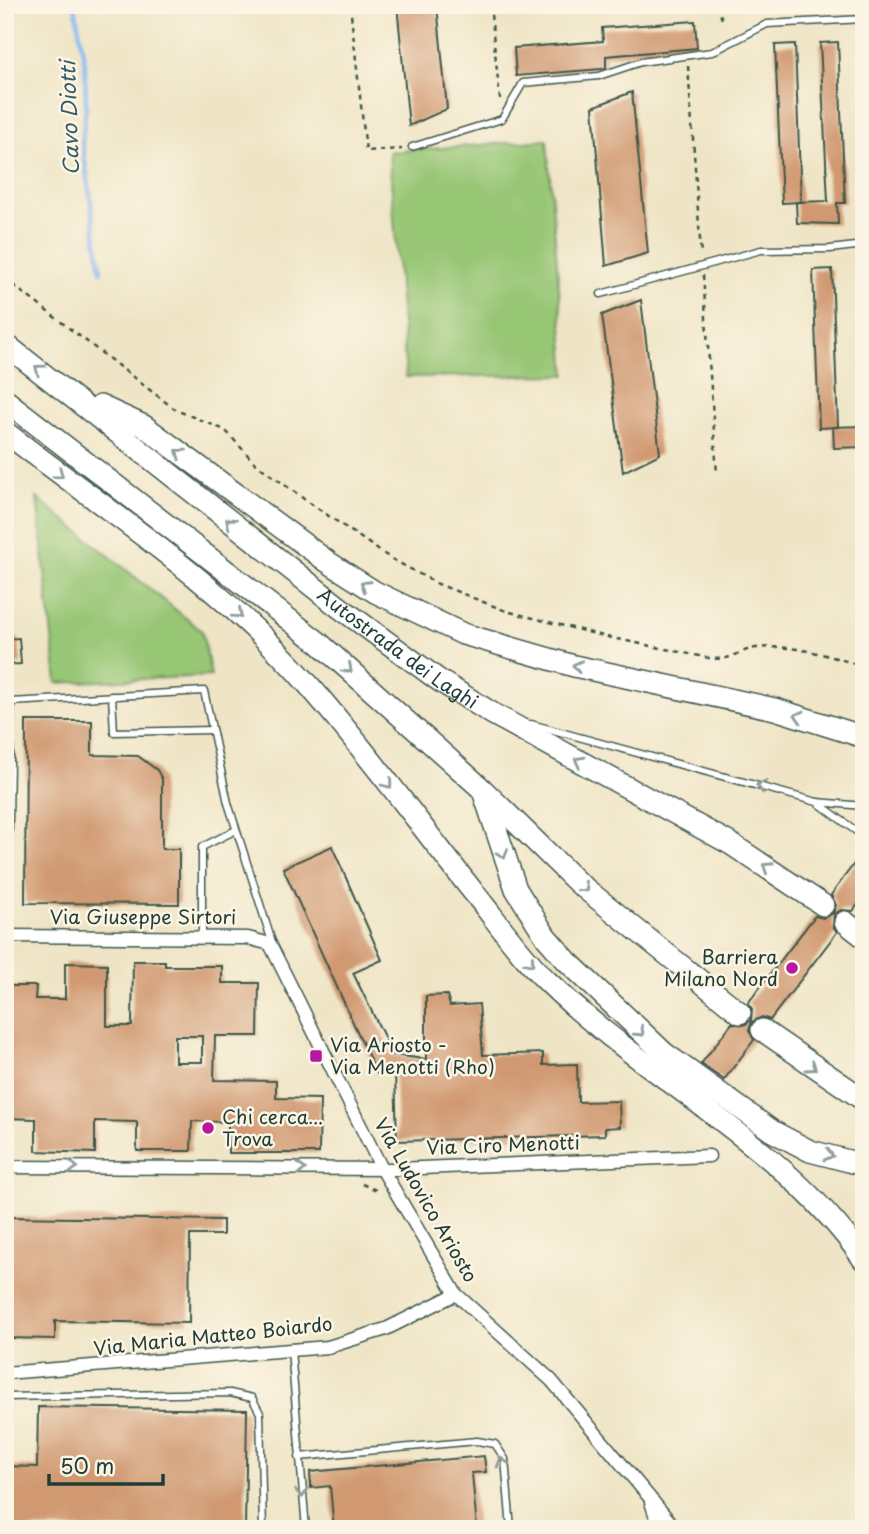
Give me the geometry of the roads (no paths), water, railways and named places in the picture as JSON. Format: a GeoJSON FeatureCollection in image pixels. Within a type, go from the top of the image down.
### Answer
{"type":"FeatureCollection","features":[{"type":"Feature","properties":{"kind":"highway","name":"Autostrada dei Laghi"},"geometry":{"type":"LineString","coordinates":[[5,344],[340,607],[440,681],[493,714],[731,844],[823,905]]}},
{"type":"Feature","properties":{"kind":"highway"},"geometry":{"type":"LineString","coordinates":[[72,394],[144,426],[307,546],[375,592],[463,634],[574,666],[775,709],[864,737]]}},
{"type":"Feature","properties":{"kind":"highway","name":"Autostrada dei Laghi"},"geometry":{"type":"LineString","coordinates":[[5,400],[318,642],[482,789],[586,890],[740,1013]]}},
{"type":"Feature","properties":{"kind":"highway"},"geometry":{"type":"LineString","coordinates":[[5,432],[171,559],[258,632],[308,684],[546,980],[596,1026],[789,1177],[845,1235],[864,1260]]}},
{"type":"Feature","properties":{"kind":"highway"},"geometry":{"type":"LineString","coordinates":[[482,789],[516,889],[546,937],[580,974],[664,1053],[772,1131],[810,1151],[864,1165]]}},
{"type":"Feature","properties":{"kind":"highway"},"geometry":{"type":"LineString","coordinates":[[845,922],[864,937]]}},
{"type":"Feature","properties":{"kind":"highway"},"geometry":{"type":"LineString","coordinates":[[762,1030],[864,1100]]}},
{"type":"Feature","properties":{"kind":"street","name":"Via Giuseppe Sirtori"},"geometry":{"type":"LineString","coordinates":[[6,936],[256,938],[270,944],[275,950]]}},
{"type":"Feature","properties":{"kind":"street","name":"Via Ludovico Ariosto"},"geometry":{"type":"LineString","coordinates":[[275,950],[382,1169],[456,1294],[551,1380],[676,1529]]}},
{"type":"Feature","properties":{"kind":"street","name":"Via Ciro Menotti"},"geometry":{"type":"LineString","coordinates":[[5,1167],[382,1169],[709,1156]]}},
{"type":"Feature","properties":{"kind":"street","name":"Via Maria Matteo Boiardo"},"geometry":{"type":"LineString","coordinates":[[5,1373],[328,1347],[386,1329],[456,1294]]}},
{"type":"Feature","properties":{"kind":"street"},"geometry":{"type":"LineString","coordinates":[[647,1492],[660,1529]]}},
{"type":"Feature","properties":{"kind":"lane"},"geometry":{"type":"LineString","coordinates":[[412,147],[502,119],[523,83],[599,76],[641,62],[712,52],[767,24],[864,19]]}},
{"type":"Feature","properties":{"kind":"lane"},"geometry":{"type":"LineString","coordinates":[[601,294],[761,250],[830,249],[864,245]]}},
{"type":"Feature","properties":{"kind":"lane"},"geometry":{"type":"LineString","coordinates":[[6,936],[11,702],[204,691],[236,830],[275,950]]}},
{"type":"Feature","properties":{"kind":"lane"},"geometry":{"type":"LineString","coordinates":[[112,696],[114,732],[212,730]]}},
{"type":"Feature","properties":{"kind":"lane"},"geometry":{"type":"LineString","coordinates":[[493,714],[817,802],[864,806]]}},
{"type":"Feature","properties":{"kind":"lane"},"geometry":{"type":"LineString","coordinates":[[817,802],[864,837]]}},
{"type":"Feature","properties":{"kind":"lane"},"geometry":{"type":"LineString","coordinates":[[202,937],[202,847],[236,830]]}},
{"type":"Feature","properties":{"kind":"lane"},"geometry":{"type":"LineString","coordinates":[[291,1350],[306,1529]]}},
{"type":"Feature","properties":{"kind":"lane"},"geometry":{"type":"LineString","coordinates":[[5,1397],[230,1393],[252,1398],[260,1413],[263,1529]]}},
{"type":"Feature","properties":{"kind":"lane"},"geometry":{"type":"LineString","coordinates":[[299,1457],[477,1441],[495,1444],[505,1459],[511,1529]]}},
{"type":"Feature","properties":{"kind":"waterway","name":"Cavo Diotti"},"geometry":{"type":"LineString","coordinates":[[75,5],[85,66],[86,107],[82,141],[101,271]]}},
{"type":"Feature","properties":{"kind":"place","name":"Barriera Milano Nord"},"geometry":{"type":"Point","coordinates":[792,968]}},
{"type":"Feature","properties":{"kind":"place","name":"Via Ariosto - Via Menotti (Rho)"},"geometry":{"type":"Point","coordinates":[316,1056]}},
{"type":"Feature","properties":{"kind":"place","name":"Chi cerca... Trova"},"geometry":{"type":"Point","coordinates":[208,1128]}}]}
